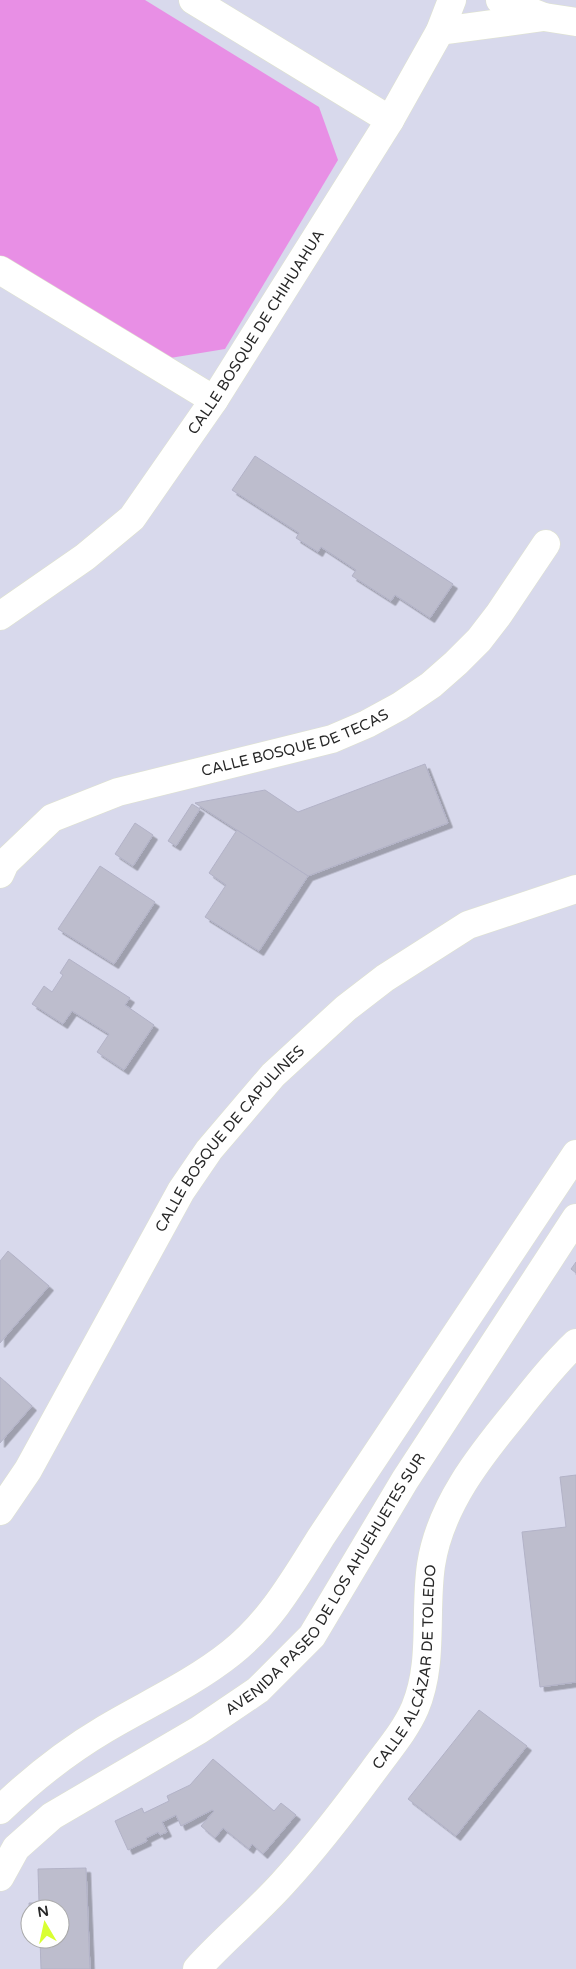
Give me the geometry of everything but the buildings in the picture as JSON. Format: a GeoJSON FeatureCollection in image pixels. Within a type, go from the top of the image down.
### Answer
{"type":"FeatureCollection","features":[{"type":"Feature","properties":{"kind":"street"},"geometry":{"type":"LineString","coordinates":[[193,0],[390,120]]}},
{"type":"Feature","properties":{"kind":"street","name":"CALLE BOSQUE DE CHIHUAHUA"},"geometry":{"type":"LineString","coordinates":[[0,616],[85,557],[132,518],[214,400],[390,120],[440,31],[452,0]]}},
{"type":"Feature","properties":{"kind":"street"},"geometry":{"type":"LineString","coordinates":[[500,0],[538,9],[576,22]]}},
{"type":"Feature","properties":{"kind":"street"},"geometry":{"type":"LineString","coordinates":[[440,31],[538,9]]}},
{"type":"Feature","properties":{"kind":"street"},"geometry":{"type":"LineString","coordinates":[[0,270],[214,400]]}},
{"type":"Feature","properties":{"kind":"street","name":"CALLE BOSQUE DE TECAS"},"geometry":{"type":"LineString","coordinates":[[0,874],[5,863],[52,818],[118,792],[332,739],[367,724],[400,706],[431,685],[456,664],[479,640],[500,614],[546,544]]}},
{"type":"Feature","properties":{"kind":"street","name":"CALLE BOSQUE DE CAPULINES"},"geometry":{"type":"LineString","coordinates":[[0,1511],[28,1470],[181,1191],[209,1150],[273,1075],[346,1008],[426,950],[468,926],[576,889]]}},
{"type":"Feature","properties":{"kind":"street","name":"AVENIDA PASEO DE LOS AHUEHUETES SUR"},"geometry":{"type":"LineString","coordinates":[[0,1810],[25,1786],[104,1730],[205,1672],[239,1646],[280,1602],[321,1537],[576,1154]]}},
{"type":"Feature","properties":{"kind":"street","name":"AVENIDA PASEO DE LOS AHUEHUETES SUR"},"geometry":{"type":"LineString","coordinates":[[0,1877],[16,1848],[52,1816],[199,1730],[258,1690],[312,1636],[405,1480],[576,1218]]}},
{"type":"Feature","properties":{"kind":"street","name":"CALLE ALCÁZAR DE TOLEDO"},"geometry":{"type":"LineString","coordinates":[[197,1969],[283,1884],[349,1803],[407,1725],[422,1688],[426,1668],[431,1566],[438,1534],[465,1480],[490,1444],[556,1362],[576,1343]]}},
{"type":"Feature","properties":{"kind":"street"},"geometry":{"type":"LineString","coordinates":[[372,1461],[405,1480]]}},
{"type":"Feature","properties":{"kind":"shaded area"},"geometry":{"type":"Polygon","coordinates":[[[0,0],[145,0],[319,107],[338,160],[225,349],[164,359],[0,258],[0,0]]]}}]}
